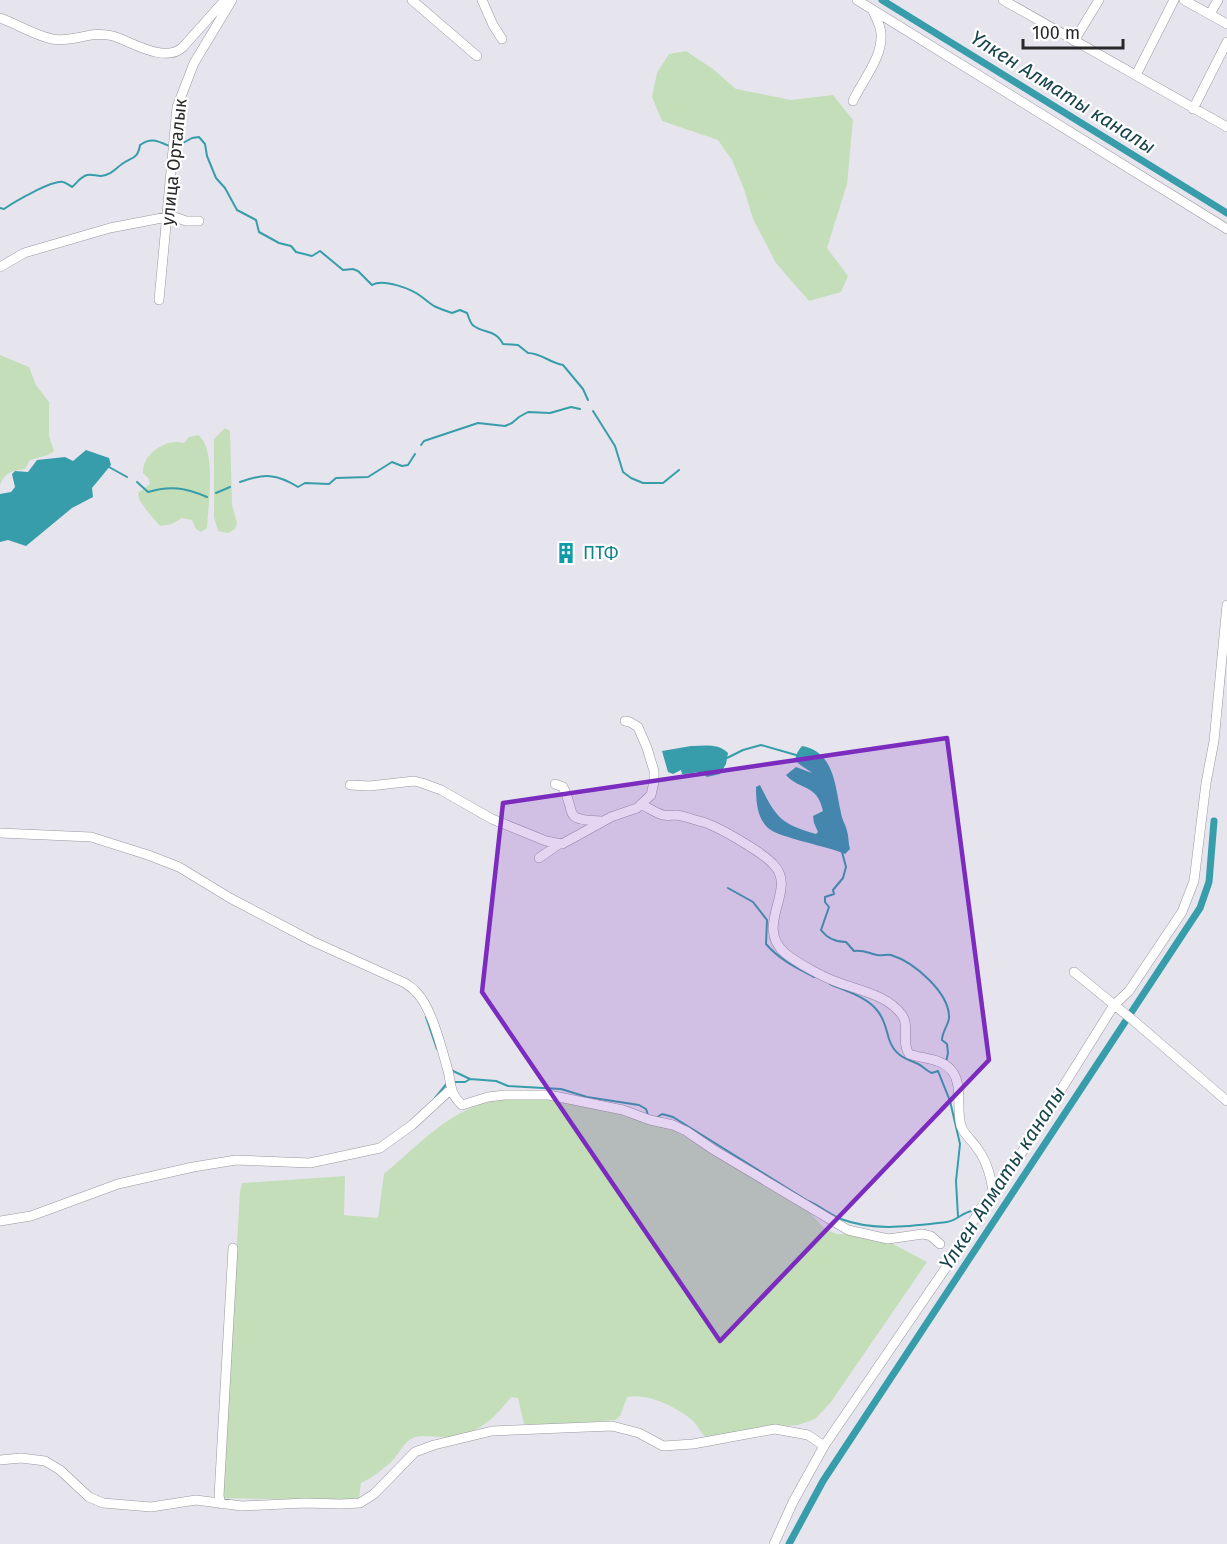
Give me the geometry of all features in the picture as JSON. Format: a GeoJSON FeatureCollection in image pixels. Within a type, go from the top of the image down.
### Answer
{"type":"FeatureCollection","features":[{"type":"Feature","properties":{"kind":"street"},"geometry":{"type":"LineString","coordinates":[[0,18],[53,39],[69,40],[90,34],[111,35],[148,50],[171,53],[178,52],[225,0]]}},
{"type":"Feature","properties":{"kind":"street","name":"улица Орталык"},"geometry":{"type":"LineString","coordinates":[[159,300],[173,140],[180,97],[194,63],[232,0]]}},
{"type":"Feature","properties":{"kind":"street"},"geometry":{"type":"LineString","coordinates":[[411,0],[477,56]]}},
{"type":"Feature","properties":{"kind":"street"},"geometry":{"type":"LineString","coordinates":[[482,0],[502,39]]}},
{"type":"Feature","properties":{"kind":"street"},"geometry":{"type":"LineString","coordinates":[[857,0],[1227,229]]}},
{"type":"Feature","properties":{"kind":"street"},"geometry":{"type":"LineString","coordinates":[[1004,0],[1227,128]]}},
{"type":"Feature","properties":{"kind":"street"},"geometry":{"type":"LineString","coordinates":[[1074,41],[1098,0]]}},
{"type":"Feature","properties":{"kind":"street"},"geometry":{"type":"LineString","coordinates":[[1136,75],[1174,0]]}},
{"type":"Feature","properties":{"kind":"street"},"geometry":{"type":"LineString","coordinates":[[1184,0],[1227,24]]}},
{"type":"Feature","properties":{"kind":"street"},"geometry":{"type":"LineString","coordinates":[[1210,14],[1218,0]]}},
{"type":"Feature","properties":{"kind":"street"},"geometry":{"type":"LineString","coordinates":[[853,101],[881,40],[881,31],[873,11]]}},
{"type":"Feature","properties":{"kind":"street"},"geometry":{"type":"LineString","coordinates":[[1193,110],[1227,42]]}},
{"type":"Feature","properties":{"kind":"street"},"geometry":{"type":"LineString","coordinates":[[0,267],[24,253],[99,231],[168,217],[199,221]]}},
{"type":"Feature","properties":{"kind":"street"},"geometry":{"type":"LineString","coordinates":[[774,1544],[793,1502],[824,1446],[947,1266],[970,1224],[1009,1173],[1116,1008],[1182,912],[1194,880],[1206,783],[1214,741],[1227,605]]}},
{"type":"Feature","properties":{"kind":"street"},"geometry":{"type":"LineString","coordinates":[[539,858],[559,844],[568,842],[603,822],[642,805],[651,795],[654,771],[648,747],[638,727],[625,722]]}},
{"type":"Feature","properties":{"kind":"street"},"geometry":{"type":"LineString","coordinates":[[350,785],[370,786],[414,781],[422,783],[441,790],[492,819],[559,844]]}},
{"type":"Feature","properties":{"kind":"street"},"geometry":{"type":"LineString","coordinates":[[555,784],[564,787],[569,810],[578,819],[585,822],[603,822]]}},
{"type":"Feature","properties":{"kind":"street"},"geometry":{"type":"LineString","coordinates":[[642,805],[666,816],[673,814],[717,827],[774,864],[781,875],[781,890],[772,924],[773,932],[783,951],[834,981],[885,1000],[902,1014],[905,1022],[905,1042],[909,1054],[945,1064],[953,1071],[957,1080],[962,1128],[977,1148],[989,1173],[993,1192]]}},
{"type":"Feature","properties":{"kind":"street"},"geometry":{"type":"LineString","coordinates":[[0,832],[91,837],[179,867],[230,898],[312,941],[405,983],[417,992],[427,1008],[448,1069],[450,1090],[462,1105],[488,1097],[505,1095],[549,1095],[623,1110],[650,1120],[673,1125],[825,1215],[838,1226],[869,1236],[888,1239],[924,1234],[931,1236],[940,1244]]}},
{"type":"Feature","properties":{"kind":"street"},"geometry":{"type":"LineString","coordinates":[[1074,972],[1227,1101]]}},
{"type":"Feature","properties":{"kind":"street"},"geometry":{"type":"LineString","coordinates":[[0,1221],[31,1216],[118,1184],[193,1167],[236,1160],[310,1163],[380,1148],[412,1125],[450,1090]]}},
{"type":"Feature","properties":{"kind":"street"},"geometry":{"type":"LineString","coordinates":[[989,1173],[1009,1173]]}},
{"type":"Feature","properties":{"kind":"street"},"geometry":{"type":"LineString","coordinates":[[221,1504],[219,1496],[222,1425],[233,1248]]}},
{"type":"Feature","properties":{"kind":"street"},"geometry":{"type":"LineString","coordinates":[[0,1460],[21,1458],[45,1461],[60,1470],[89,1497],[103,1503],[151,1507],[196,1500],[242,1506],[360,1503],[374,1494],[415,1452],[492,1431],[612,1426],[639,1433],[663,1446],[693,1444],[775,1429],[808,1436],[824,1446]]}},
{"type":"Feature","properties":{"kind":"highlighted area"},"geometry":{"type":"Polygon","coordinates":[[[947,738],[989,1060],[720,1341],[482,992],[503,803],[947,738]]]}},
{"type":"Feature","properties":{"kind":"green space"},"geometry":{"type":"Polygon","coordinates":[[[686,51],[713,69],[736,89],[791,100],[833,95],[853,120],[847,184],[827,248],[848,276],[841,292],[809,301],[776,263],[753,219],[732,160],[718,140],[662,121],[652,97],[657,73],[669,54],[686,51]]]}},
{"type":"Feature","properties":{"kind":"green space"},"geometry":{"type":"Polygon","coordinates":[[[0,355],[29,367],[36,385],[49,402],[49,436],[54,451],[30,460],[25,469],[9,473],[0,486],[0,355]]]}},
{"type":"Feature","properties":{"kind":"green space"},"geometry":{"type":"Polygon","coordinates":[[[225,428],[230,431],[232,505],[237,523],[235,529],[228,533],[218,531],[214,517],[214,439],[225,428]]]}},
{"type":"Feature","properties":{"kind":"green space"},"geometry":{"type":"Polygon","coordinates":[[[198,435],[208,452],[210,492],[207,528],[201,532],[196,529],[192,520],[182,518],[172,524],[160,526],[139,499],[138,493],[150,484],[149,479],[143,473],[146,460],[163,445],[184,443],[189,437],[198,435]]]}},
{"type":"Feature","properties":{"kind":"green space"},"geometry":{"type":"Polygon","coordinates":[[[547,1098],[607,1110],[671,1129],[809,1212],[824,1228],[836,1234],[857,1234],[891,1243],[927,1262],[831,1402],[815,1419],[798,1425],[770,1427],[708,1438],[693,1421],[679,1411],[662,1402],[635,1396],[627,1397],[620,1416],[615,1420],[539,1426],[524,1424],[518,1398],[511,1397],[489,1421],[473,1431],[453,1436],[420,1437],[410,1440],[391,1462],[377,1474],[361,1483],[359,1499],[356,1501],[222,1498],[242,1183],[345,1176],[344,1215],[378,1218],[384,1174],[423,1139],[451,1118],[483,1104],[506,1099],[547,1098]]]}},
{"type":"Feature","properties":{"kind":"water"},"geometry":{"type":"Polygon","coordinates":[[[86,450],[109,458],[111,465],[92,488],[93,497],[72,508],[26,546],[8,540],[0,542],[0,494],[11,492],[15,487],[12,474],[15,471],[28,472],[37,460],[65,457],[73,461],[86,450]]]}},
{"type":"Feature","properties":{"kind":"water"},"geometry":{"type":"Polygon","coordinates":[[[691,746],[715,746],[728,753],[726,764],[720,774],[707,777],[698,772],[682,774],[681,770],[673,774],[668,772],[662,751],[691,746]]]}},
{"type":"Feature","properties":{"kind":"water"},"geometry":{"type":"Polygon","coordinates":[[[802,746],[821,755],[832,772],[848,836],[850,849],[845,854],[774,832],[764,824],[759,814],[756,787],[760,785],[771,805],[787,823],[816,834],[818,832],[813,816],[823,811],[817,796],[786,775],[796,767],[812,773],[797,762],[796,756],[802,746]]]}},
{"type":"Feature","properties":{"kind":"waterway","name":"Үлкен Алматы каналы"},"geometry":{"type":"LineString","coordinates":[[882,0],[1227,213]]}},
{"type":"Feature","properties":{"kind":"waterway"},"geometry":{"type":"LineString","coordinates":[[183,143],[199,137],[205,144],[216,178],[225,188],[237,210],[256,220],[259,232],[279,243],[291,246],[296,252],[312,256],[320,251],[343,270],[358,271],[372,285],[377,283],[397,285],[441,309],[452,313],[460,310],[467,313],[473,325],[497,336],[503,344],[518,345],[528,353],[563,365],[583,389],[588,400]]}},
{"type":"Feature","properties":{"kind":"waterway"},"geometry":{"type":"LineString","coordinates":[[0,208],[4,209],[51,184],[63,182],[72,187],[87,175],[101,176],[113,172],[134,157],[140,145],[148,141],[158,141],[169,146]]}},
{"type":"Feature","properties":{"kind":"waterway"},"geometry":{"type":"LineString","coordinates":[[421,445],[424,441],[478,423],[505,426],[528,412],[550,413],[571,407],[580,409]]}},
{"type":"Feature","properties":{"kind":"waterway"},"geometry":{"type":"LineString","coordinates":[[593,411],[615,446],[623,472],[631,478],[643,483],[663,483],[679,470]]}},
{"type":"Feature","properties":{"kind":"waterway"},"geometry":{"type":"LineString","coordinates":[[240,482],[270,476],[283,479],[298,487],[305,483],[329,484],[336,478],[368,477],[392,462],[402,466],[408,465],[415,454]]}},
{"type":"Feature","properties":{"kind":"waterway"},"geometry":{"type":"LineString","coordinates":[[109,467],[127,477]]}},
{"type":"Feature","properties":{"kind":"waterway"},"geometry":{"type":"LineString","coordinates":[[137,482],[148,492],[178,488],[207,497]]}},
{"type":"Feature","properties":{"kind":"waterway"},"geometry":{"type":"LineString","coordinates":[[216,493],[230,487]]}},
{"type":"Feature","properties":{"kind":"waterway"},"geometry":{"type":"LineString","coordinates":[[727,758],[761,745],[796,755]]}},
{"type":"Feature","properties":{"kind":"waterway","name":"Үлкен Алматы каналы"},"geometry":{"type":"LineString","coordinates":[[789,1544],[823,1481],[1200,908],[1209,882],[1214,821]]}},
{"type":"Feature","properties":{"kind":"waterway"},"geometry":{"type":"LineString","coordinates":[[842,852],[846,867],[843,878],[833,890],[834,894],[825,897],[825,902],[829,907],[821,930],[832,939],[846,942],[854,951],[891,955],[900,959],[920,971],[929,980],[948,1008],[949,1018],[942,1040],[947,1044],[946,1062]]}},
{"type":"Feature","properties":{"kind":"waterway"},"geometry":{"type":"LineString","coordinates":[[728,888],[753,902],[767,920],[766,944],[771,950],[788,963],[814,977]]}},
{"type":"Feature","properties":{"kind":"waterway"},"geometry":{"type":"LineString","coordinates":[[830,984],[861,997],[879,1012],[891,1044],[900,1055],[932,1073],[938,1071],[950,1101],[960,1144],[956,1181],[958,1217]]}},
{"type":"Feature","properties":{"kind":"waterway"},"geometry":{"type":"LineString","coordinates":[[426,1017],[437,1049]]}},
{"type":"Feature","properties":{"kind":"waterway"},"geometry":{"type":"LineString","coordinates":[[451,1070],[470,1079],[496,1081],[508,1086],[561,1089],[587,1097],[639,1105],[646,1109],[648,1115]]}},
{"type":"Feature","properties":{"kind":"waterway"},"geometry":{"type":"LineString","coordinates":[[453,1082],[465,1082],[470,1079]]}},
{"type":"Feature","properties":{"kind":"waterway"},"geometry":{"type":"LineString","coordinates":[[435,1098],[448,1082]]}},
{"type":"Feature","properties":{"kind":"waterway"},"geometry":{"type":"LineString","coordinates":[[656,1118],[662,1114],[673,1117],[808,1201],[837,1217],[854,1223],[880,1227],[920,1225],[950,1221],[972,1211]]}},
{"type":"Feature","properties":{"kind":"place","name":"ПТФ"},"geometry":{"type":"Point","coordinates":[566,553]}}]}
